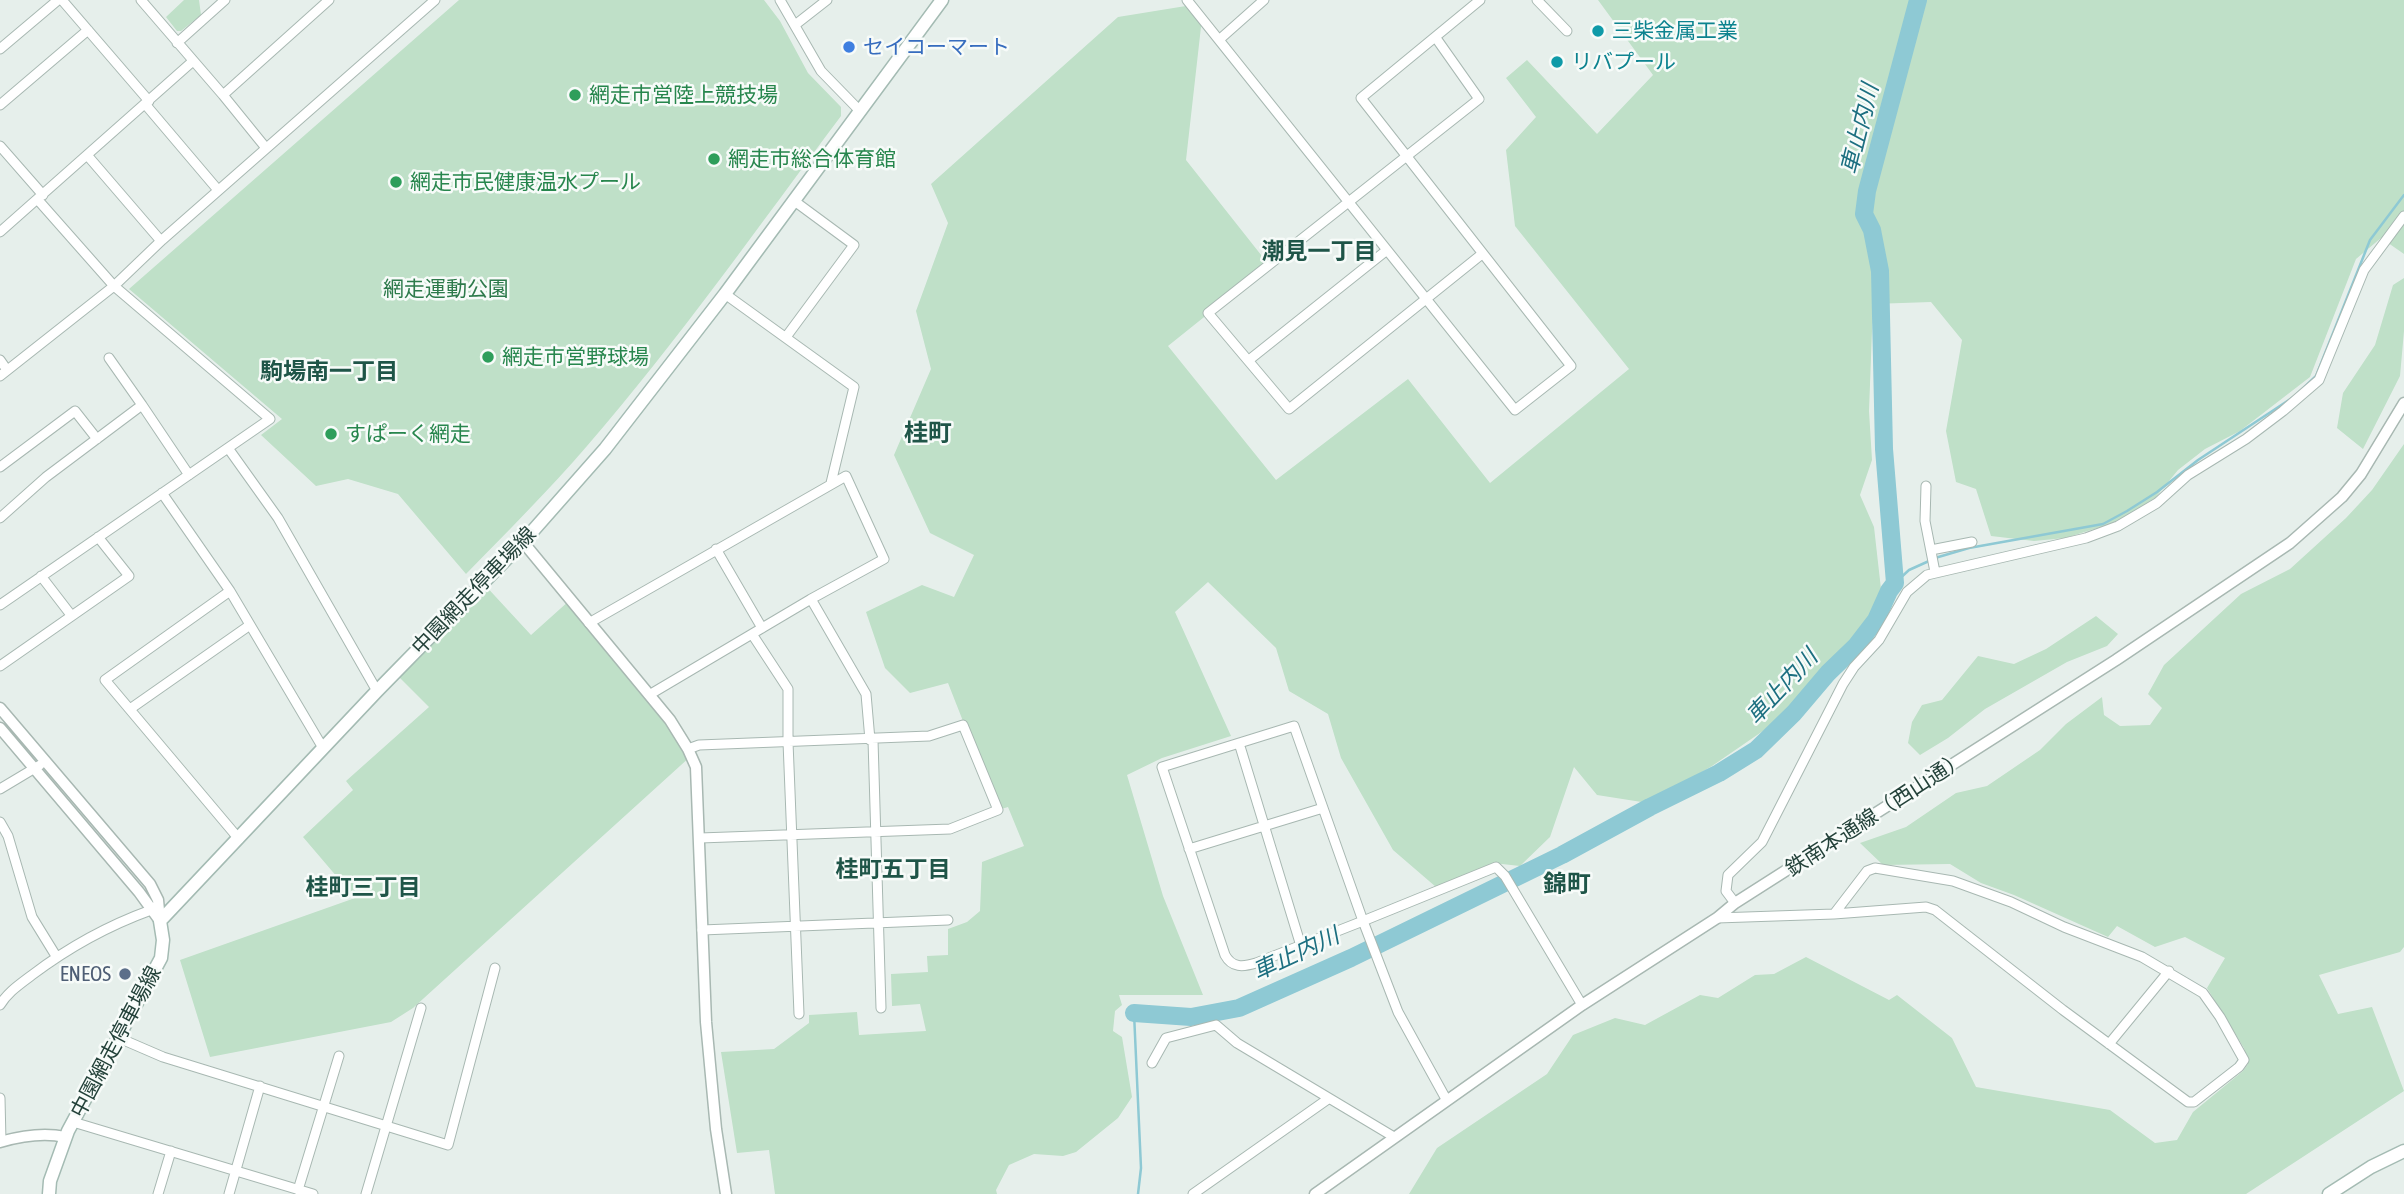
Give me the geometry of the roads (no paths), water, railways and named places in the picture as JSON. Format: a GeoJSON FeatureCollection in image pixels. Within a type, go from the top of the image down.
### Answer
{"type":"FeatureCollection","features":[{"type":"Feature","properties":{"kind":"main road","name":"中園網走停車場線"},"geometry":{"type":"LineString","coordinates":[[50,1194],[50,1181],[65,1137],[162,958],[160,921],[377,691],[523,542],[605,449],[724,294],[942,0]]}},
{"type":"Feature","properties":{"kind":"main road"},"geometry":{"type":"LineString","coordinates":[[2330,1194],[2371,1167],[2404,1150]]}},
{"type":"Feature","properties":{"kind":"street"},"geometry":{"type":"LineString","coordinates":[[0,49],[60,0],[88,30],[218,190]]}},
{"type":"Feature","properties":{"kind":"street"},"geometry":{"type":"LineString","coordinates":[[141,0],[266,149]]}},
{"type":"Feature","properties":{"kind":"street"},"geometry":{"type":"LineString","coordinates":[[177,43],[225,0]]}},
{"type":"Feature","properties":{"kind":"street"},"geometry":{"type":"LineString","coordinates":[[223,95],[329,0]]}},
{"type":"Feature","properties":{"kind":"street"},"geometry":{"type":"LineString","coordinates":[[0,360],[4,373],[114,286],[218,190],[435,0]]}},
{"type":"Feature","properties":{"kind":"street"},"geometry":{"type":"LineString","coordinates":[[780,0],[821,71],[859,110]]}},
{"type":"Feature","properties":{"kind":"street"},"geometry":{"type":"LineString","coordinates":[[795,25],[827,0]]}},
{"type":"Feature","properties":{"kind":"street"},"geometry":{"type":"LineString","coordinates":[[1187,0],[1515,410],[1571,366],[1361,98],[1480,0]]}},
{"type":"Feature","properties":{"kind":"street"},"geometry":{"type":"LineString","coordinates":[[1220,39],[1264,0]]}},
{"type":"Feature","properties":{"kind":"street"},"geometry":{"type":"LineString","coordinates":[[1537,0],[1567,30]]}},
{"type":"Feature","properties":{"kind":"street"},"geometry":{"type":"LineString","coordinates":[[0,105],[88,30]]}},
{"type":"Feature","properties":{"kind":"street"},"geometry":{"type":"LineString","coordinates":[[1436,38],[1479,99],[1208,313],[1289,409],[1482,254]]}},
{"type":"Feature","properties":{"kind":"street"},"geometry":{"type":"LineString","coordinates":[[0,232],[193,61]]}},
{"type":"Feature","properties":{"kind":"street"},"geometry":{"type":"LineString","coordinates":[[0,146],[114,286],[270,419],[0,605]]}},
{"type":"Feature","properties":{"kind":"street"},"geometry":{"type":"LineString","coordinates":[[87,155],[161,241]]}},
{"type":"Feature","properties":{"kind":"street"},"geometry":{"type":"LineString","coordinates":[[786,337],[854,245],[793,200]]}},
{"type":"Feature","properties":{"kind":"street"},"geometry":{"type":"LineString","coordinates":[[1735,903],[1726,891],[1728,876],[1762,842],[1843,684],[1854,667],[1879,640],[1907,592],[1934,569],[2085,538],[2118,526],[2157,503],[2188,475],[2264,425],[2319,380],[2364,270],[2404,216]]}},
{"type":"Feature","properties":{"kind":"street"},"geometry":{"type":"LineString","coordinates":[[1249,360],[1387,250]]}},
{"type":"Feature","properties":{"kind":"street"},"geometry":{"type":"LineString","coordinates":[[724,294],[855,387],[841,433],[831,483]]}},
{"type":"Feature","properties":{"kind":"street"},"geometry":{"type":"LineString","coordinates":[[109,358],[189,475]]}},
{"type":"Feature","properties":{"kind":"street","name":"鉄南本通線（西山通）"},"geometry":{"type":"LineString","coordinates":[[1315,1194],[1582,1005],[1717,918],[1735,903],[2116,660],[2290,543],[2342,497],[2361,474],[2404,403]]}},
{"type":"Feature","properties":{"kind":"street"},"geometry":{"type":"LineString","coordinates":[[0,517],[34,487],[142,405]]}},
{"type":"Feature","properties":{"kind":"street"},"geometry":{"type":"LineString","coordinates":[[0,467],[75,411],[97,439]]}},
{"type":"Feature","properties":{"kind":"street"},"geometry":{"type":"LineString","coordinates":[[228,448],[278,518],[377,691]]}},
{"type":"Feature","properties":{"kind":"street"},"geometry":{"type":"LineString","coordinates":[[589,623],[846,476],[884,559],[649,695]]}},
{"type":"Feature","properties":{"kind":"street"},"geometry":{"type":"LineString","coordinates":[[1926,486],[1925,521],[1934,569]]}},
{"type":"Feature","properties":{"kind":"street"},"geometry":{"type":"LineString","coordinates":[[162,493],[230,591],[323,748]]}},
{"type":"Feature","properties":{"kind":"street"},"geometry":{"type":"LineString","coordinates":[[0,666],[129,576],[98,537]]}},
{"type":"Feature","properties":{"kind":"street"},"geometry":{"type":"LineString","coordinates":[[523,542],[670,720],[696,767],[710,1075],[726,1194]]}},
{"type":"Feature","properties":{"kind":"street"},"geometry":{"type":"LineString","coordinates":[[1931,552],[1972,542]]}},
{"type":"Feature","properties":{"kind":"street"},"geometry":{"type":"LineString","coordinates":[[716,549],[762,628]]}},
{"type":"Feature","properties":{"kind":"street"},"geometry":{"type":"LineString","coordinates":[[41,576],[71,615]]}},
{"type":"Feature","properties":{"kind":"street"},"geometry":{"type":"LineString","coordinates":[[230,591],[105,680],[239,839]]}},
{"type":"Feature","properties":{"kind":"street"},"geometry":{"type":"LineString","coordinates":[[811,599],[866,694],[872,740],[881,1008]]}},
{"type":"Feature","properties":{"kind":"street"},"geometry":{"type":"LineString","coordinates":[[130,709],[250,625]]}},
{"type":"Feature","properties":{"kind":"street"},"geometry":{"type":"LineString","coordinates":[[752,634],[788,689],[799,1014]]}},
{"type":"Feature","properties":{"kind":"street"},"geometry":{"type":"LineString","coordinates":[[0,708],[149,884],[158,900],[160,921]]}},
{"type":"Feature","properties":{"kind":"street"},"geometry":{"type":"LineString","coordinates":[[688,749],[699,745],[929,736],[963,725],[998,810],[950,829],[700,838]]}},
{"type":"Feature","properties":{"kind":"street"},"geometry":{"type":"LineString","coordinates":[[1446,1099],[1398,1012],[1363,921],[1294,726],[1162,767],[1229,961],[1234,965],[1244,966],[1301,946],[1363,921],[1496,867],[1505,876],[1582,1005]]}},
{"type":"Feature","properties":{"kind":"street"},"geometry":{"type":"LineString","coordinates":[[0,728],[139,892],[160,921]]}},
{"type":"Feature","properties":{"kind":"street"},"geometry":{"type":"LineString","coordinates":[[1239,743],[1301,946]]}},
{"type":"Feature","properties":{"kind":"street"},"geometry":{"type":"LineString","coordinates":[[0,789],[45,761]]}},
{"type":"Feature","properties":{"kind":"street"},"geometry":{"type":"LineString","coordinates":[[1189,849],[1323,808]]}},
{"type":"Feature","properties":{"kind":"street"},"geometry":{"type":"LineString","coordinates":[[0,822],[8,836],[32,917],[56,956]]}},
{"type":"Feature","properties":{"kind":"street"},"geometry":{"type":"LineString","coordinates":[[1717,918],[1834,914],[1926,907],[1935,911],[2188,1102],[2194,1101],[2239,1067],[2244,1060],[2203,993],[2169,971],[2121,948],[1953,881],[1881,869],[1867,871],[1834,914]]}},
{"type":"Feature","properties":{"kind":"street"},"geometry":{"type":"LineString","coordinates":[[0,1005],[7,994],[56,956],[110,925],[151,910]]}},
{"type":"Feature","properties":{"kind":"street"},"geometry":{"type":"LineString","coordinates":[[702,930],[948,920]]}},
{"type":"Feature","properties":{"kind":"street"},"geometry":{"type":"LineString","coordinates":[[119,1038],[163,1057],[448,1145],[495,968]]}},
{"type":"Feature","properties":{"kind":"street"},"geometry":{"type":"LineString","coordinates":[[2109,1044],[2169,971]]}},
{"type":"Feature","properties":{"kind":"street"},"geometry":{"type":"LineString","coordinates":[[366,1194],[421,1008]]}},
{"type":"Feature","properties":{"kind":"street"},"geometry":{"type":"LineString","coordinates":[[1152,1063],[1167,1038],[1216,1025],[1237,1043],[1394,1137]]}},
{"type":"Feature","properties":{"kind":"street"},"geometry":{"type":"LineString","coordinates":[[298,1190],[339,1056]]}},
{"type":"Feature","properties":{"kind":"street"},"geometry":{"type":"LineString","coordinates":[[229,1194],[260,1086]]}},
{"type":"Feature","properties":{"kind":"street"},"geometry":{"type":"LineString","coordinates":[[0,1098],[1,1142],[29,1136],[65,1137]]}},
{"type":"Feature","properties":{"kind":"street"},"geometry":{"type":"LineString","coordinates":[[1193,1194],[1328,1099]]}},
{"type":"Feature","properties":{"kind":"street"},"geometry":{"type":"LineString","coordinates":[[73,1122],[313,1194]]}},
{"type":"Feature","properties":{"kind":"street"},"geometry":{"type":"LineString","coordinates":[[158,1194],[171,1151]]}},
{"type":"Feature","properties":{"kind":"waterway","name":"車止内川"},"geometry":{"type":"LineString","coordinates":[[1134,1013],[1191,1017],[1239,1008],[1351,958],[1562,855],[1719,773],[1756,750],[1856,646],[1876,620],[1895,583],[1884,449],[1880,271],[1872,230],[1864,214],[1867,191],[1918,0]]}},
{"type":"Feature","properties":{"kind":"waterway"},"geometry":{"type":"LineString","coordinates":[[1935,558],[1969,548],[2103,524],[2157,492],[2198,460],[2295,396],[2316,376],[2370,240],[2404,195]]}},
{"type":"Feature","properties":{"kind":"waterway"},"geometry":{"type":"LineString","coordinates":[[1895,583],[1909,570],[1929,561]]}},
{"type":"Feature","properties":{"kind":"waterway"},"geometry":{"type":"LineString","coordinates":[[1134,1013],[1141,1168],[1138,1194]]}},
{"type":"Feature","properties":{"kind":"place","name":"三柴金属工業"},"geometry":{"type":"Point","coordinates":[1598,31]}},
{"type":"Feature","properties":{"kind":"place","name":"セイコーマート"},"geometry":{"type":"Point","coordinates":[849,47]}},
{"type":"Feature","properties":{"kind":"place","name":"リバプール"},"geometry":{"type":"Point","coordinates":[1557,62]}},
{"type":"Feature","properties":{"kind":"place","name":"網走市営陸上競技場"},"geometry":{"type":"Point","coordinates":[575,95]}},
{"type":"Feature","properties":{"kind":"place","name":"網走市総合体育館"},"geometry":{"type":"Point","coordinates":[714,159]}},
{"type":"Feature","properties":{"kind":"place","name":"網走市民健康温水プール"},"geometry":{"type":"Point","coordinates":[396,182]}},
{"type":"Feature","properties":{"kind":"place","name":"網走市営野球場"},"geometry":{"type":"Point","coordinates":[488,357]}},
{"type":"Feature","properties":{"kind":"place","name":"すぱーく網走"},"geometry":{"type":"Point","coordinates":[331,434]}},
{"type":"Feature","properties":{"kind":"place","name":"ENEOS"},"geometry":{"type":"Point","coordinates":[125,974]}},
{"type":"Feature","properties":{"kind":"district","name":"潮見一丁目"},"geometry":{"type":"Point","coordinates":[1319,252]}},
{"type":"Feature","properties":{"kind":"district","name":"駒場南一丁目"},"geometry":{"type":"Point","coordinates":[329,372]}},
{"type":"Feature","properties":{"kind":"district","name":"桂町"},"geometry":{"type":"Point","coordinates":[928,433]}},
{"type":"Feature","properties":{"kind":"district","name":"桂町五丁目"},"geometry":{"type":"Point","coordinates":[893,870]}},
{"type":"Feature","properties":{"kind":"district","name":"錦町"},"geometry":{"type":"Point","coordinates":[1567,884]}},
{"type":"Feature","properties":{"kind":"district","name":"桂町三丁目"},"geometry":{"type":"Point","coordinates":[363,888]}},
{"type":"Feature","properties":{"kind":"park label","name":"網走運動公園"},"geometry":{"type":"Point","coordinates":[446,289]}}]}
